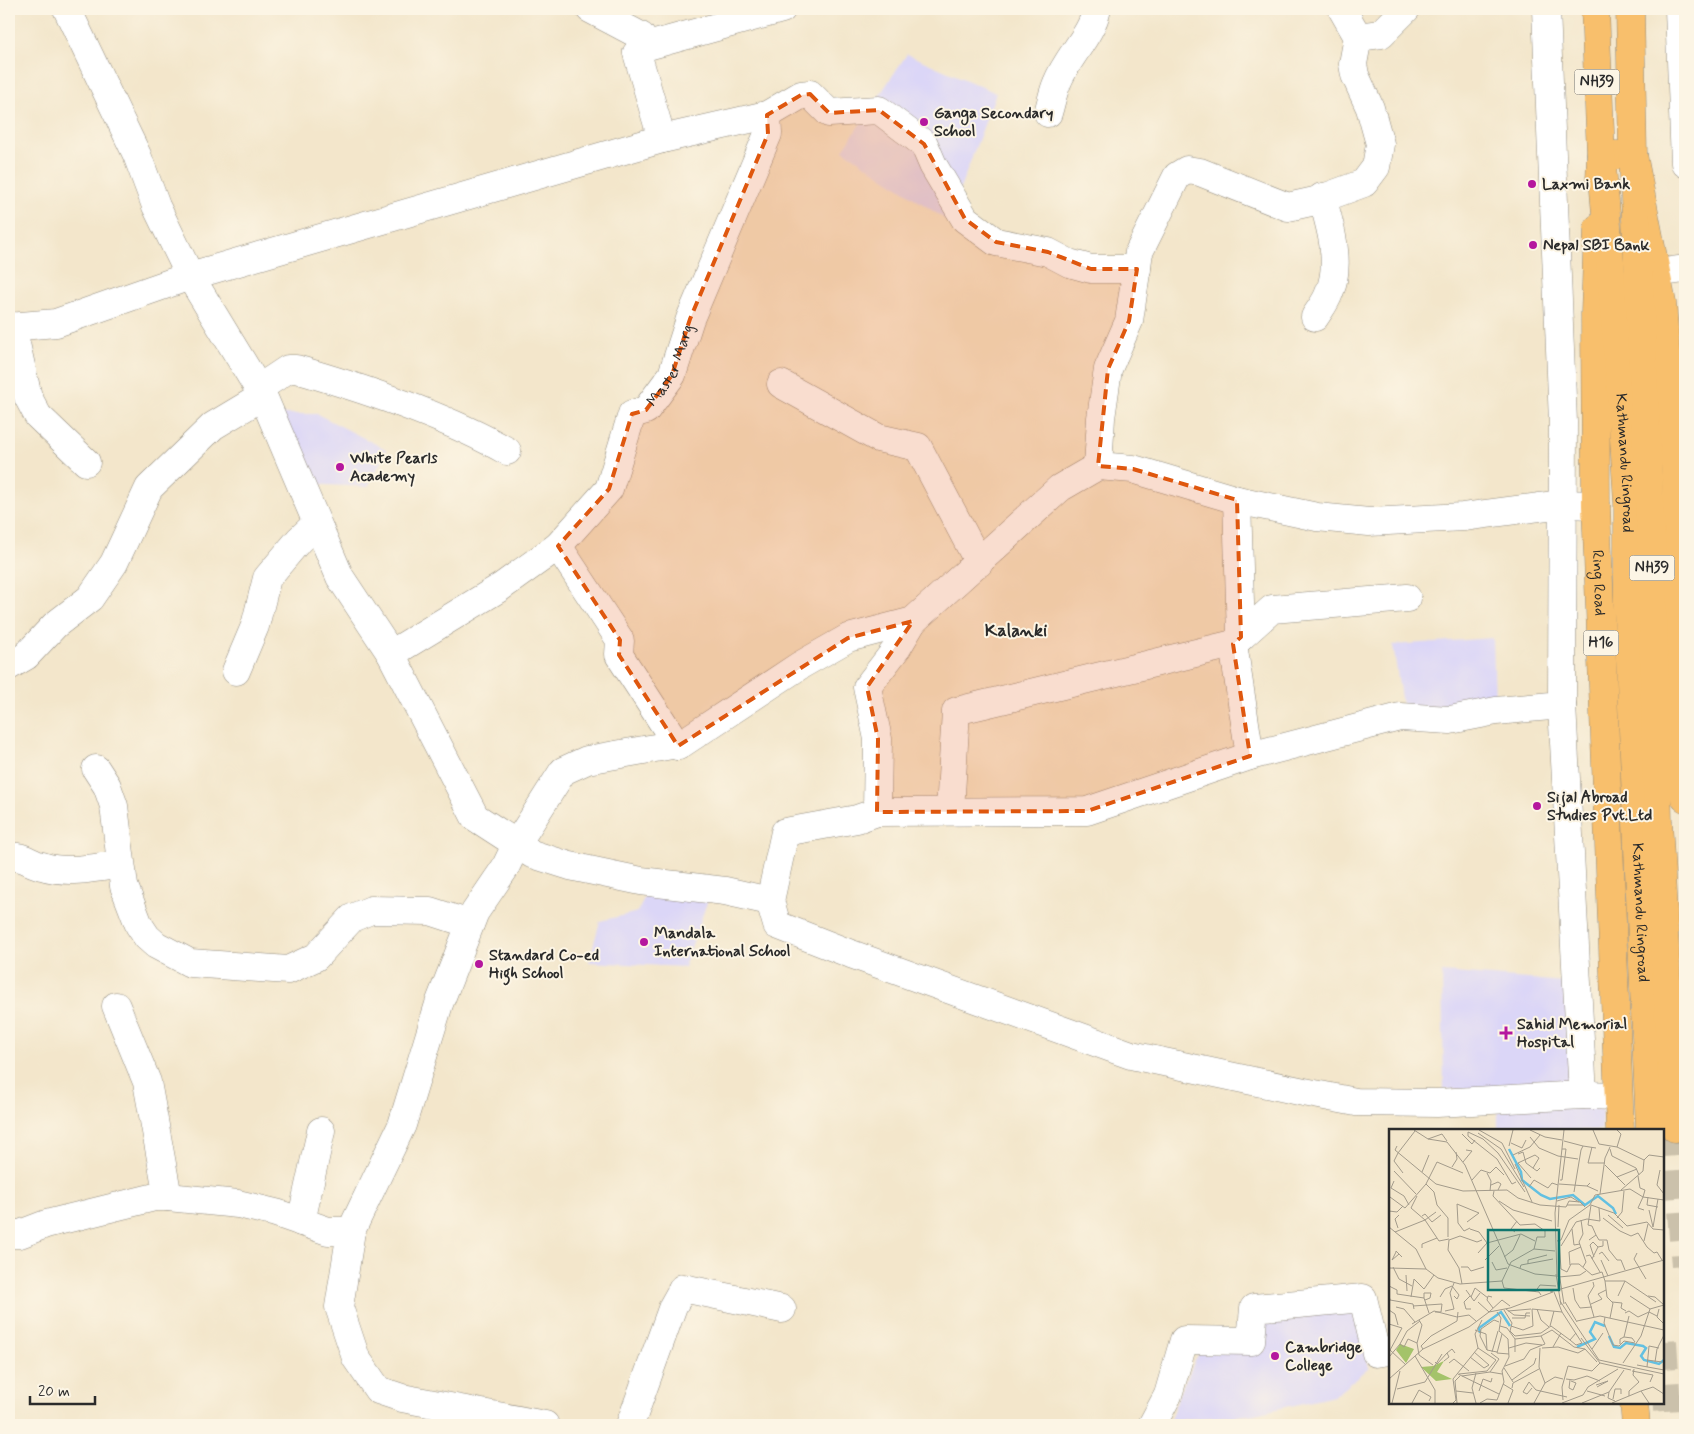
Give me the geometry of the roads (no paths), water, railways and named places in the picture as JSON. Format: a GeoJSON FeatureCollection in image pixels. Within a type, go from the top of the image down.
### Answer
{"type":"FeatureCollection","features":[{"type":"Feature","properties":{"kind":"main road","name":"Kathmandu Ringroad"},"geometry":{"type":"LineString","coordinates":[[1595,9],[1601,155],[1621,391],[1628,503],[1628,612],[1634,791],[1662,1128],[1658,822],[1651,529],[1633,155],[1630,9]]}},
{"type":"Feature","properties":{"kind":"main road"},"geometry":{"type":"LineString","coordinates":[[1601,155],[1633,155],[1662,303],[1680,475],[1678,678],[1685,798]]}},
{"type":"Feature","properties":{"kind":"main road","name":"Ring Road"},"geometry":{"type":"LineString","coordinates":[[1601,155],[1595,313],[1596,505],[1620,1129]]}},
{"type":"Feature","properties":{"kind":"main road"},"geometry":{"type":"LineString","coordinates":[[1634,1404],[1636,1425]]}},
{"type":"Feature","properties":{"kind":"street"},"geometry":{"type":"LineString","coordinates":[[67,9],[137,155],[156,206],[190,276],[260,392],[340,577],[391,654],[475,817],[532,854],[597,873],[641,881],[725,891],[770,901]]}},
{"type":"Feature","properties":{"kind":"street"},"geometry":{"type":"LineString","coordinates":[[590,9],[641,36],[644,47]]}},
{"type":"Feature","properties":{"kind":"street"},"geometry":{"type":"LineString","coordinates":[[662,139],[637,53],[644,47],[782,9]]}},
{"type":"Feature","properties":{"kind":"street"},"geometry":{"type":"LineString","coordinates":[[1048,113],[1057,82],[1078,45],[1094,23],[1097,9]]}},
{"type":"Feature","properties":{"kind":"street"},"geometry":{"type":"LineString","coordinates":[[1098,466],[1101,418],[1108,369],[1129,320],[1139,252],[1177,176],[1187,170],[1200,172],[1288,207],[1364,183],[1376,167],[1380,144],[1378,134],[1353,64],[1358,37],[1342,9]]}},
{"type":"Feature","properties":{"kind":"street"},"geometry":{"type":"LineString","coordinates":[[1358,37],[1381,34],[1406,9]]}},
{"type":"Feature","properties":{"kind":"street"},"geometry":{"type":"LineString","coordinates":[[1546,9],[1563,422],[1562,705],[1583,1095]]}},
{"type":"Feature","properties":{"kind":"street"},"geometry":{"type":"LineString","coordinates":[[1679,9],[1685,163]]}},
{"type":"Feature","properties":{"kind":"street"},"geometry":{"type":"LineString","coordinates":[[86,462],[38,416],[28,397],[10,326],[56,323],[190,276],[662,139],[767,115],[802,95],[810,94],[829,113],[879,110],[924,144],[933,165],[965,219],[996,242],[1048,252],[1069,262],[1091,269],[1137,269]]}},
{"type":"Feature","properties":{"kind":"street","name":"Master Marg"},"geometry":{"type":"LineString","coordinates":[[391,654],[501,587],[558,546],[608,489],[632,414],[646,410],[672,375],[690,319],[768,134],[767,115]]}},
{"type":"Feature","properties":{"kind":"street"},"geometry":{"type":"LineString","coordinates":[[1316,317],[1330,292],[1335,266],[1330,224],[1322,196]]}},
{"type":"Feature","properties":{"kind":"street"},"geometry":{"type":"LineString","coordinates":[[1656,273],[1685,269]]}},
{"type":"Feature","properties":{"kind":"street"},"geometry":{"type":"LineString","coordinates":[[9,666],[26,656],[54,625],[90,598],[114,563],[149,488],[213,426],[288,369],[296,369],[376,394],[483,437],[507,451]]}},
{"type":"Feature","properties":{"kind":"street"},"geometry":{"type":"LineString","coordinates":[[780,384],[878,438],[918,447],[979,563]]}},
{"type":"Feature","properties":{"kind":"street"},"geometry":{"type":"LineString","coordinates":[[877,812],[878,739],[867,687],[897,648],[913,621],[1060,488],[1098,466],[1132,469],[1237,500],[1317,517],[1369,522],[1463,517],[1562,504],[1596,505]]}},
{"type":"Feature","properties":{"kind":"street"},"geometry":{"type":"LineString","coordinates":[[1237,500],[1237,641],[1250,756]]}},
{"type":"Feature","properties":{"kind":"street"},"geometry":{"type":"LineString","coordinates":[[236,671],[255,626],[267,578],[316,524]]}},
{"type":"Feature","properties":{"kind":"street"},"geometry":{"type":"LineString","coordinates":[[558,546],[620,640],[619,656],[678,746]]}},
{"type":"Feature","properties":{"kind":"street"},"geometry":{"type":"LineString","coordinates":[[950,811],[956,711],[1237,641],[1272,609],[1407,598]]}},
{"type":"Feature","properties":{"kind":"street"},"geometry":{"type":"LineString","coordinates":[[545,1425],[498,1414],[402,1398],[378,1390],[356,1358],[340,1307],[351,1232],[402,1125],[439,1004],[475,912],[505,868],[516,845],[563,772],[587,760],[672,745],[678,746],[799,666],[848,638],[913,621]]}},
{"type":"Feature","properties":{"kind":"street"},"geometry":{"type":"LineString","coordinates":[[1562,705],[1496,711],[1450,720],[1400,718],[1250,756],[1087,811],[877,812],[857,819],[785,832],[770,901],[777,925],[1131,1055],[1356,1102],[1437,1103],[1583,1095],[1618,1096]]}},
{"type":"Feature","properties":{"kind":"street"},"geometry":{"type":"LineString","coordinates":[[96,769],[107,786],[114,806],[124,886],[147,938],[190,963],[288,970],[316,957],[352,918],[371,910],[430,911],[470,924]]}},
{"type":"Feature","properties":{"kind":"street"},"geometry":{"type":"LineString","coordinates":[[9,857],[16,856],[42,866],[71,869],[88,869],[120,864]]}},
{"type":"Feature","properties":{"kind":"street"},"geometry":{"type":"LineString","coordinates":[[116,1006],[147,1082],[168,1197]]}},
{"type":"Feature","properties":{"kind":"street"},"geometry":{"type":"LineString","coordinates":[[301,1222],[321,1131]]}},
{"type":"Feature","properties":{"kind":"street"},"geometry":{"type":"LineString","coordinates":[[9,1234],[20,1234],[46,1224],[155,1197],[238,1204],[301,1222],[328,1232],[351,1232]]}},
{"type":"Feature","properties":{"kind":"street"},"geometry":{"type":"LineString","coordinates":[[630,1425],[673,1306],[683,1288],[782,1309]]}},
{"type":"Feature","properties":{"kind":"street"},"geometry":{"type":"LineString","coordinates":[[1152,1425],[1168,1395],[1184,1340],[1251,1341],[1254,1308],[1363,1298],[1376,1352],[1389,1351]]}},
{"type":"Feature","properties":{"kind":"tunnel"},"geometry":{"type":"LineString","coordinates":[[1675,1128],[1685,1266]]}},
{"type":"Feature","properties":{"kind":"tunnel"},"geometry":{"type":"LineString","coordinates":[[1664,1358],[1668,1425]]}},
{"type":"Feature","properties":{"kind":"place","name":"Ganga Secondary School"},"geometry":{"type":"Point","coordinates":[924,122]}},
{"type":"Feature","properties":{"kind":"place","name":"Laxmi Bank"},"geometry":{"type":"Point","coordinates":[1532,184]}},
{"type":"Feature","properties":{"kind":"place","name":"Nepal SBI Bank"},"geometry":{"type":"Point","coordinates":[1533,245]}},
{"type":"Feature","properties":{"kind":"place","name":"White Pearls Academy"},"geometry":{"type":"Point","coordinates":[340,467]}},
{"type":"Feature","properties":{"kind":"place","name":"Sijal Abroad Studies Pvt.Ltd"},"geometry":{"type":"Point","coordinates":[1537,806]}},
{"type":"Feature","properties":{"kind":"place","name":"Mandala International School"},"geometry":{"type":"Point","coordinates":[644,942]}},
{"type":"Feature","properties":{"kind":"place","name":"Standard Co-ed High School"},"geometry":{"type":"Point","coordinates":[479,964]}},
{"type":"Feature","properties":{"kind":"place","name":"Sahid Memorial Hospital"},"geometry":{"type":"Point","coordinates":[1506,1033]}},
{"type":"Feature","properties":{"kind":"place","name":"Cambridge College"},"geometry":{"type":"Point","coordinates":[1275,1356]}},
{"type":"Feature","properties":{"kind":"district","name":"Kalanki"},"geometry":{"type":"Point","coordinates":[1016,631]}}]}
